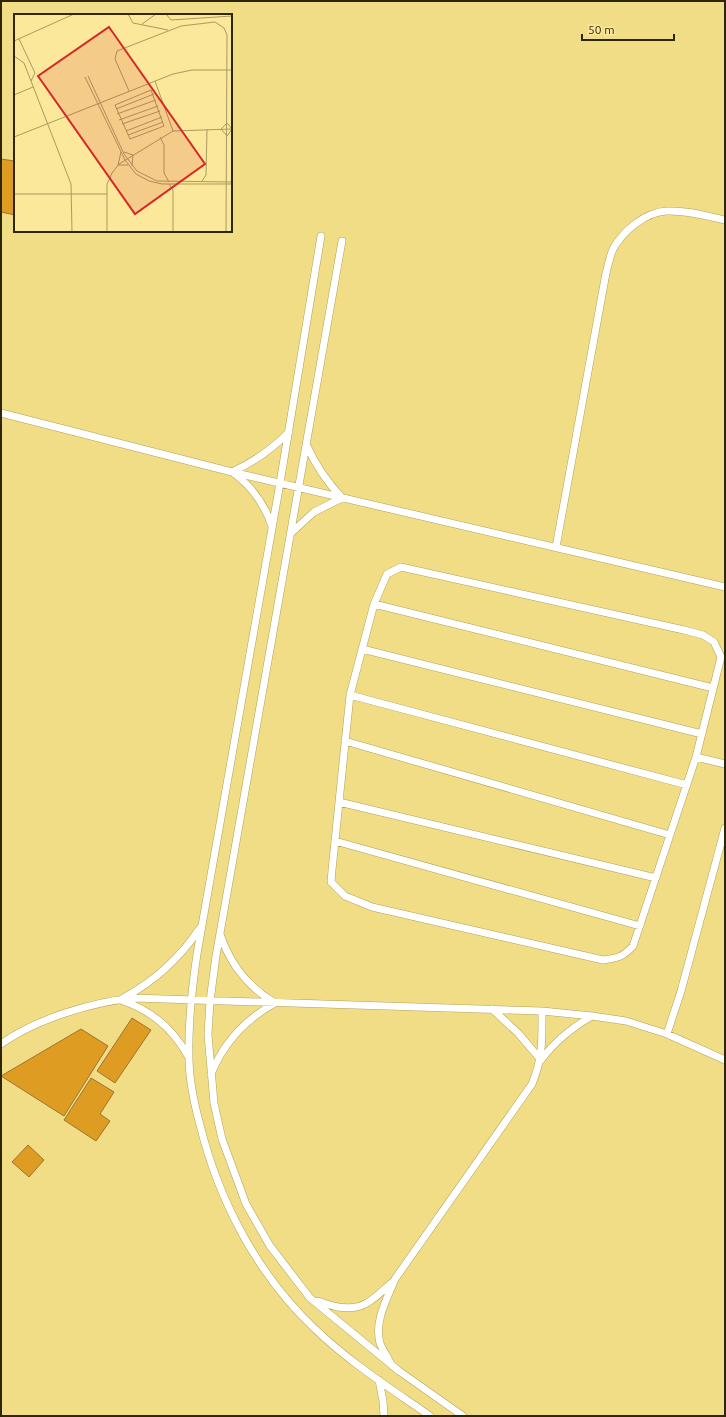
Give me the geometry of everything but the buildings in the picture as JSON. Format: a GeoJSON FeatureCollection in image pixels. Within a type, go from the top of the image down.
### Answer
{"type":"FeatureCollection","features":[{"type":"Feature","properties":{"kind":"lane"},"geometry":{"type":"LineString","coordinates":[[556,547],[606,273],[613,250],[624,234],[635,224],[650,215],[666,211],[683,212],[725,220]]}},
{"type":"Feature","properties":{"kind":"lane"},"geometry":{"type":"LineString","coordinates":[[321,236],[273,526],[202,924],[190,1000],[189,1057],[193,1099],[206,1150],[223,1195],[246,1242],[260,1265],[277,1288],[313,1328],[334,1347],[430,1416]]}},
{"type":"Feature","properties":{"kind":"lane"},"geometry":{"type":"LineString","coordinates":[[342,241],[220,932],[210,1002],[208,1035],[210,1076],[222,1139],[246,1204],[270,1246],[310,1298],[392,1366],[463,1416]]}},
{"type":"Feature","properties":{"kind":"lane"},"geometry":{"type":"LineString","coordinates":[[1,413],[232,472],[725,587]]}},
{"type":"Feature","properties":{"kind":"lane"},"geometry":{"type":"LineString","coordinates":[[232,472],[257,459],[289,432]]}},
{"type":"Feature","properties":{"kind":"lane"},"geometry":{"type":"LineString","coordinates":[[307,446],[318,469],[342,498]]}},
{"type":"Feature","properties":{"kind":"lane"},"geometry":{"type":"LineString","coordinates":[[232,472],[251,488],[258,497],[273,526]]}},
{"type":"Feature","properties":{"kind":"lane"},"geometry":{"type":"LineString","coordinates":[[291,533],[314,512],[342,498]]}},
{"type":"Feature","properties":{"kind":"lane"},"geometry":{"type":"LineString","coordinates":[[401,567],[684,630],[703,635],[714,642],[721,657],[696,756],[633,946],[625,955],[603,960],[372,907],[345,896],[331,882],[350,695],[362,649],[374,604],[387,574],[401,567]]}},
{"type":"Feature","properties":{"kind":"lane"},"geometry":{"type":"LineString","coordinates":[[374,604],[713,688]]}},
{"type":"Feature","properties":{"kind":"lane"},"geometry":{"type":"LineString","coordinates":[[362,649],[702,734]]}},
{"type":"Feature","properties":{"kind":"lane"},"geometry":{"type":"LineString","coordinates":[[350,695],[687,785]]}},
{"type":"Feature","properties":{"kind":"lane"},"geometry":{"type":"LineString","coordinates":[[345,740],[670,835]]}},
{"type":"Feature","properties":{"kind":"lane"},"geometry":{"type":"LineString","coordinates":[[696,756],[725,764]]}},
{"type":"Feature","properties":{"kind":"lane"},"geometry":{"type":"LineString","coordinates":[[339,802],[656,878]]}},
{"type":"Feature","properties":{"kind":"lane"},"geometry":{"type":"LineString","coordinates":[[667,1034],[681,991],[725,828]]}},
{"type":"Feature","properties":{"kind":"lane"},"geometry":{"type":"LineString","coordinates":[[335,841],[640,926]]}},
{"type":"Feature","properties":{"kind":"lane"},"geometry":{"type":"LineString","coordinates":[[120,1000],[164,970],[183,951],[202,924]]}},
{"type":"Feature","properties":{"kind":"lane"},"geometry":{"type":"LineString","coordinates":[[220,932],[228,955],[241,975],[257,990],[275,1003]]}},
{"type":"Feature","properties":{"kind":"lane"},"geometry":{"type":"LineString","coordinates":[[1,1044],[9,1038],[40,1023],[74,1010],[134,998],[210,1002],[542,1011],[592,1016],[626,1021],[667,1034],[725,1060]]}},
{"type":"Feature","properties":{"kind":"lane"},"geometry":{"type":"LineString","coordinates":[[120,1000],[144,1009],[165,1025],[182,1045],[189,1057]]}},
{"type":"Feature","properties":{"kind":"lane"},"geometry":{"type":"LineString","coordinates":[[210,1076],[223,1050],[236,1033],[251,1018],[275,1003]]}},
{"type":"Feature","properties":{"kind":"lane"},"geometry":{"type":"LineString","coordinates":[[492,1010],[518,1033],[540,1060]]}},
{"type":"Feature","properties":{"kind":"lane"},"geometry":{"type":"LineString","coordinates":[[392,1366],[380,1344],[378,1332],[379,1320],[384,1305],[395,1279],[532,1084],[540,1060],[542,1011]]}},
{"type":"Feature","properties":{"kind":"lane"},"geometry":{"type":"LineString","coordinates":[[540,1060],[563,1035],[592,1016]]}},
{"type":"Feature","properties":{"kind":"lane"},"geometry":{"type":"LineString","coordinates":[[310,1298],[328,1306],[339,1308],[366,1304],[395,1279]]}},
{"type":"Feature","properties":{"kind":"lane"},"geometry":{"type":"LineString","coordinates":[[379,1380],[384,1416]]}},
{"type":"Feature","properties":{"kind":"shaded area"},"geometry":{"type":"Polygon","coordinates":[[[1,1],[725,1],[725,1416],[1,1416],[1,1]]]}}]}
